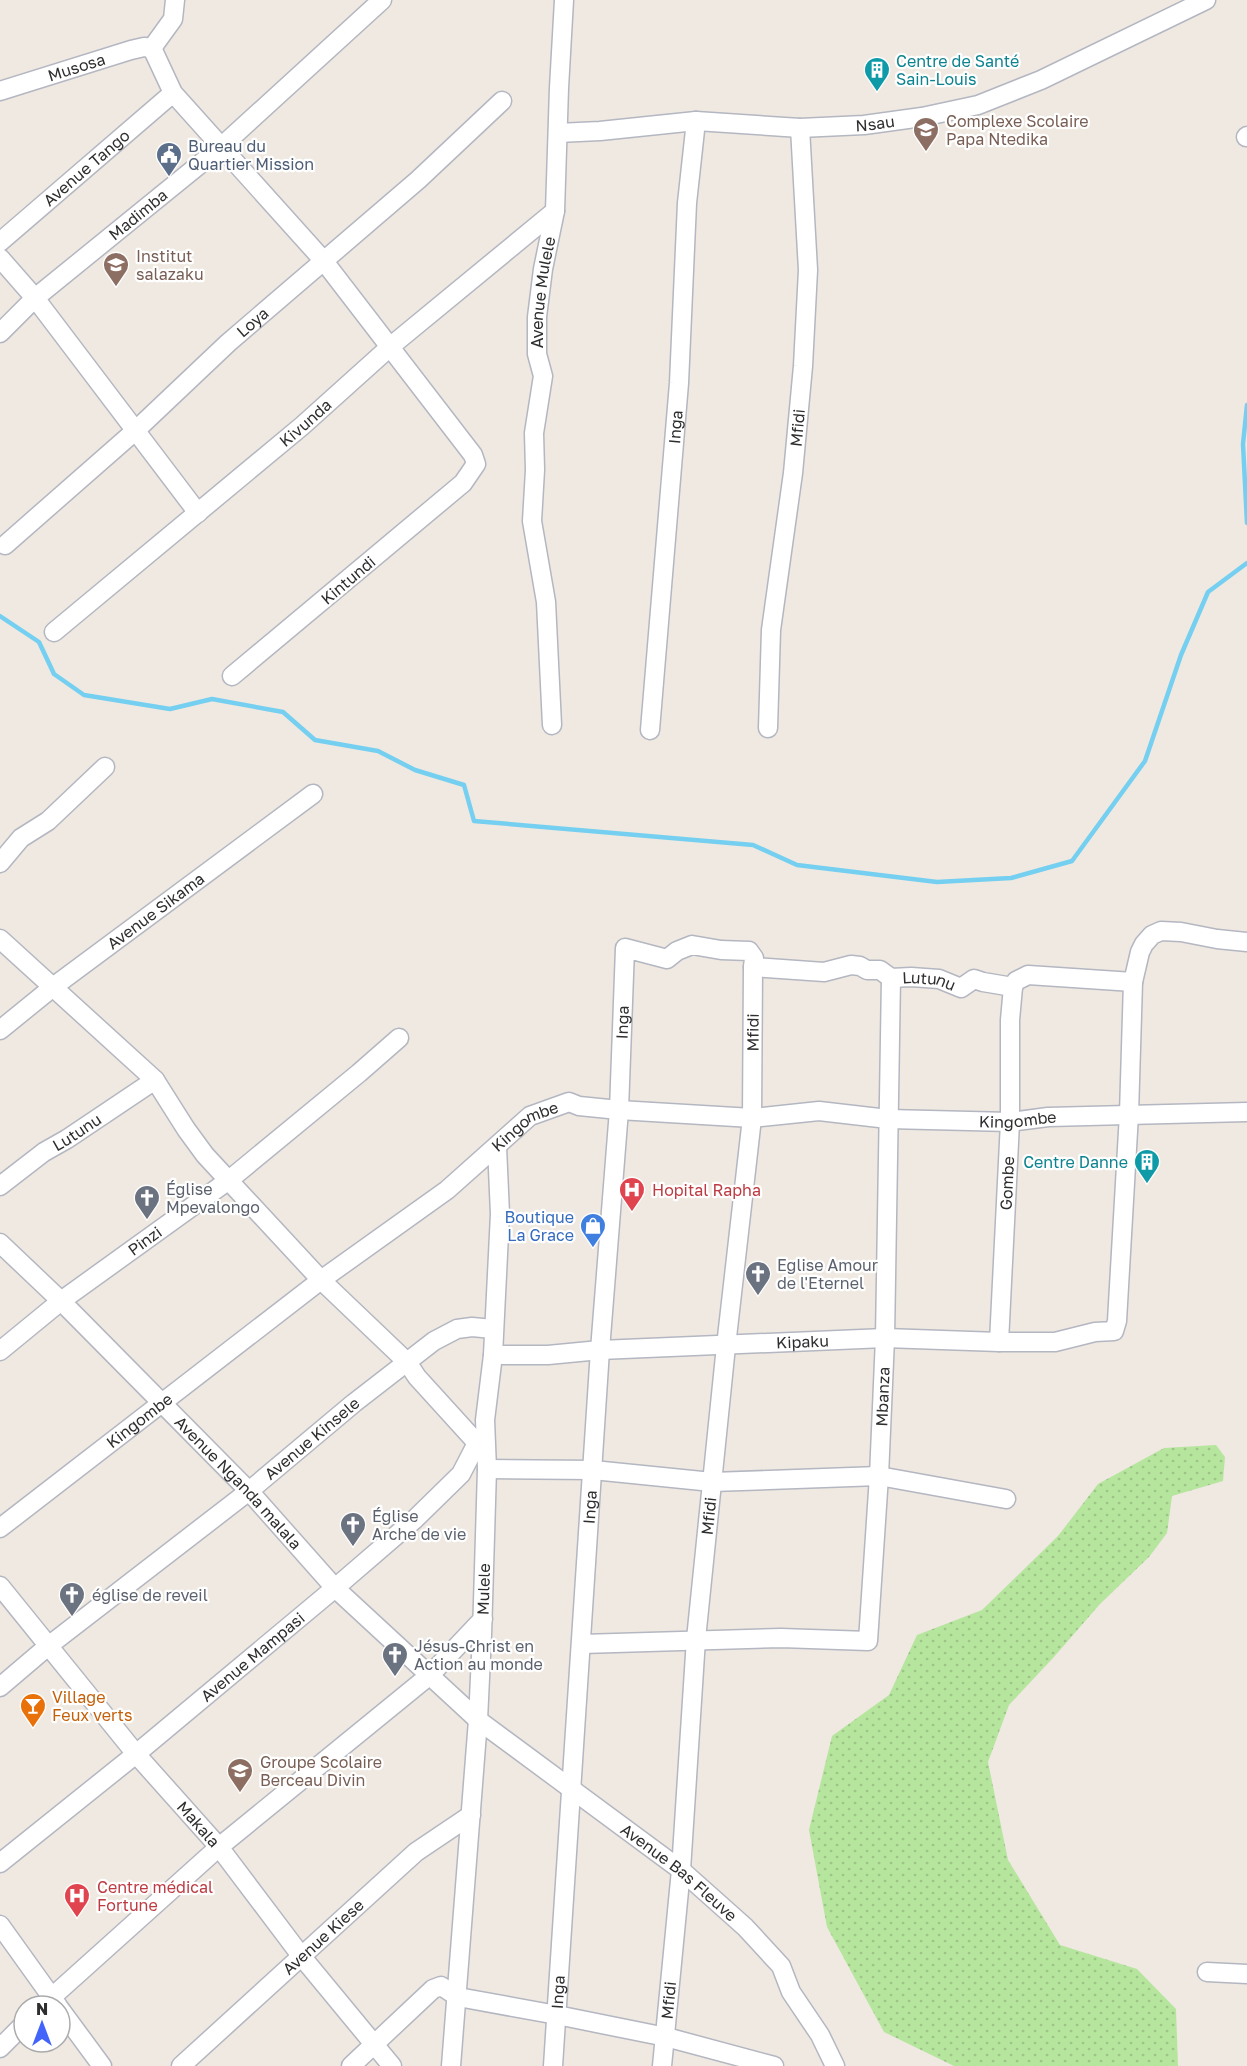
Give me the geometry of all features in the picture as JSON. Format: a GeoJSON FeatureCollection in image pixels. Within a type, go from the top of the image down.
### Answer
{"type":"FeatureCollection","features":[{"type":"Feature","properties":{"kind":"street"},"geometry":{"type":"LineString","coordinates":[[175,0],[173,19],[152,48],[173,93],[324,260],[391,346]]}},
{"type":"Feature","properties":{"kind":"street","name":"Madimba"},"geometry":{"type":"LineString","coordinates":[[0,333],[35,298],[221,147],[382,0]]}},
{"type":"Feature","properties":{"kind":"street","name":"Avenue Mulele"},"geometry":{"type":"LineString","coordinates":[[552,725],[546,603],[532,521],[535,420],[543,376],[537,354],[537,317],[543,269],[555,211],[564,0]]}},
{"type":"Feature","properties":{"kind":"street","name":"Nsau"},"geometry":{"type":"LineString","coordinates":[[558,133],[696,121],[800,128],[864,125],[922,117],[978,105],[1041,80],[1206,0]]}},
{"type":"Feature","properties":{"kind":"street","name":"Musosa"},"geometry":{"type":"LineString","coordinates":[[0,91],[131,50],[152,48]]}},
{"type":"Feature","properties":{"kind":"street","name":"Avenue Tango"},"geometry":{"type":"LineString","coordinates":[[0,242],[173,93]]}},
{"type":"Feature","properties":{"kind":"street","name":"Loya"},"geometry":{"type":"LineString","coordinates":[[5,545],[135,431],[228,343],[418,180],[502,101]]}},
{"type":"Feature","properties":{"kind":"street","name":"Inga"},"geometry":{"type":"LineString","coordinates":[[650,730],[679,383],[687,203],[696,121]]}},
{"type":"Feature","properties":{"kind":"street","name":"Mfidi"},"geometry":{"type":"LineString","coordinates":[[768,728],[771,630],[793,473],[803,366],[808,270],[800,128]]}},
{"type":"Feature","properties":{"kind":"street","name":"Kivunda"},"geometry":{"type":"LineString","coordinates":[[54,632],[302,426],[391,346],[555,211]]}},
{"type":"Feature","properties":{"kind":"street"},"geometry":{"type":"LineString","coordinates":[[0,258],[35,298],[198,513]]}},
{"type":"Feature","properties":{"kind":"street","name":"Kintundi"},"geometry":{"type":"LineString","coordinates":[[232,676],[463,483],[476,464],[476,460],[391,346]]}},
{"type":"Feature","properties":{"kind":"street"},"geometry":{"type":"LineString","coordinates":[[0,863],[21,838],[48,821],[105,767]]}},
{"type":"Feature","properties":{"kind":"street","name":"Avenue Sikama"},"geometry":{"type":"LineString","coordinates":[[0,1030],[53,987],[313,794]]}},
{"type":"Feature","properties":{"kind":"street"},"geometry":{"type":"LineString","coordinates":[[1129,1114],[1133,982],[1144,944],[1152,935],[1161,931],[1247,942]]}},
{"type":"Feature","properties":{"kind":"street"},"geometry":{"type":"LineString","coordinates":[[0,939],[155,1080],[205,1155],[321,1280],[407,1362],[417,1377],[481,1438]]}},
{"type":"Feature","properties":{"kind":"street","name":"Inga"},"geometry":{"type":"LineString","coordinates":[[553,2066],[600,1350],[619,1110],[625,948],[667,958],[692,945],[721,950],[749,951],[754,958],[753,967]]}},
{"type":"Feature","properties":{"kind":"street","name":"Lutunu"},"geometry":{"type":"LineString","coordinates":[[753,967],[824,972],[851,965],[867,970],[880,970],[891,978],[939,979],[961,988],[974,979],[1013,987]]}},
{"type":"Feature","properties":{"kind":"street","name":"Mfidi"},"geometry":{"type":"LineString","coordinates":[[662,2066],[681,1870],[696,1639],[752,1118],[753,967]]}},
{"type":"Feature","properties":{"kind":"street"},"geometry":{"type":"LineString","coordinates":[[1013,987],[1016,981],[1028,975],[1133,982]]}},
{"type":"Feature","properties":{"kind":"street","name":"Mbanza"},"geometry":{"type":"LineString","coordinates":[[696,1639],[781,1638],[868,1641],[885,1338],[891,978]]}},
{"type":"Feature","properties":{"kind":"street","name":"Gombe"},"geometry":{"type":"LineString","coordinates":[[999,1342],[1010,1122],[1010,1020],[1013,987]]}},
{"type":"Feature","properties":{"kind":"street","name":"Pinzi"},"geometry":{"type":"LineString","coordinates":[[0,1352],[61,1302],[229,1180],[399,1038]]}},
{"type":"Feature","properties":{"kind":"street","name":"Lutunu"},"geometry":{"type":"LineString","coordinates":[[0,1186],[44,1152],[155,1080]]}},
{"type":"Feature","properties":{"kind":"street","name":"Kingombe"},"geometry":{"type":"LineString","coordinates":[[0,1528],[321,1280],[447,1190],[530,1116],[569,1102],[579,1106],[619,1110],[752,1118],[819,1111],[888,1119],[1010,1122],[1048,1117],[1247,1112]]}},
{"type":"Feature","properties":{"kind":"street","name":"Kipaku"},"geometry":{"type":"LineString","coordinates":[[493,1355],[548,1355],[600,1350],[885,1338],[1055,1342],[1095,1332],[1114,1331],[1117,1321],[1129,1114]]}},
{"type":"Feature","properties":{"kind":"street","name":"Mulele"},"geometry":{"type":"LineString","coordinates":[[451,2066],[478,1720],[487,1469],[481,1438],[493,1355],[500,1214],[497,1147]]}},
{"type":"Feature","properties":{"kind":"street","name":"Avenue Nganda malala"},"geometry":{"type":"LineString","coordinates":[[0,1243],[249,1491],[335,1588],[478,1720]]}},
{"type":"Feature","properties":{"kind":"street","name":"Avenue Kinsele"},"geometry":{"type":"LineString","coordinates":[[0,1687],[47,1647],[249,1491],[354,1402],[434,1341],[452,1331],[472,1327],[493,1329]]}},
{"type":"Feature","properties":{"kind":"street","name":"Avenue Mampasi"},"geometry":{"type":"LineString","coordinates":[[0,1863],[136,1754],[335,1588],[461,1474],[481,1438]]}},
{"type":"Feature","properties":{"kind":"street"},"geometry":{"type":"LineString","coordinates":[[487,1469],[593,1470],[712,1482],[879,1476],[1006,1499]]}},
{"type":"Feature","properties":{"kind":"street","name":"Makala"},"geometry":{"type":"LineString","coordinates":[[0,1586],[47,1647],[136,1754],[219,1846],[302,1957],[392,2066]]}},
{"type":"Feature","properties":{"kind":"street"},"geometry":{"type":"LineString","coordinates":[[64,1994],[219,1846],[430,1675],[483,1619]]}},
{"type":"Feature","properties":{"kind":"street"},"geometry":{"type":"LineString","coordinates":[[582,1644],[696,1639]]}},
{"type":"Feature","properties":{"kind":"street","name":"Avenue Bas Fleuve"},"geometry":{"type":"LineString","coordinates":[[478,1720],[681,1870],[734,1916],[781,1966],[791,1992],[820,2035],[835,2066]]}},
{"type":"Feature","properties":{"kind":"street","name":"Avenue Kiese"},"geometry":{"type":"LineString","coordinates":[[182,2066],[416,1851],[471,1815]]}},
{"type":"Feature","properties":{"kind":"street"},"geometry":{"type":"LineString","coordinates":[[0,1925],[46,1994]]}},
{"type":"Feature","properties":{"kind":"street"},"geometry":{"type":"LineString","coordinates":[[1208,1972],[1247,1974]]}},
{"type":"Feature","properties":{"kind":"street"},"geometry":{"type":"LineString","coordinates":[[351,2066],[433,1989],[441,1986],[458,1997],[666,2037],[774,2066]]}},
{"type":"Feature","properties":{"kind":"street"},"geometry":{"type":"LineString","coordinates":[[72,2029],[102,2066]]}},
{"type":"Feature","properties":{"kind":"street"},"geometry":{"type":"LineString","coordinates":[[0,2048],[12,2036]]}},
{"type":"Feature","properties":{"kind":"green space"},"geometry":{"type":"Polygon","coordinates":[[[1216,1445],[1225,1457],[1223,1481],[1172,1496],[1167,1533],[1149,1557],[1100,1604],[1009,1705],[988,1762],[1008,1860],[1060,1945],[1137,1969],[1176,2009],[1178,2066],[954,2066],[884,2032],[827,1927],[809,1830],[832,1736],[889,1695],[917,1635],[982,1610],[1058,1536],[1098,1484],[1164,1448],[1216,1445]]]}},
{"type":"Feature","properties":{"kind":"waterway"},"geometry":{"type":"LineString","coordinates":[[1247,405],[1243,444],[1247,523]]}},
{"type":"Feature","properties":{"kind":"waterway"},"geometry":{"type":"LineString","coordinates":[[0,616],[39,642],[54,674],[84,695],[170,709],[212,699],[283,712],[315,740],[378,751],[415,770],[464,785],[474,821],[753,845],[797,865],[937,882],[1011,878],[1072,861],[1145,761],[1181,655],[1208,592],[1247,563]]}},
{"type":"Feature","properties":{"kind":"place","name":"Centre de Santé Sain-Louis"},"geometry":{"type":"Point","coordinates":[877,93]}},
{"type":"Feature","properties":{"kind":"place","name":"Complexe Scolaire Papa Ntedika"},"geometry":{"type":"Point","coordinates":[926,153]}},
{"type":"Feature","properties":{"kind":"place","name":"Bureau du Quartier Mission"},"geometry":{"type":"Point","coordinates":[169,178]}},
{"type":"Feature","properties":{"kind":"place","name":"Institut salazaku"},"geometry":{"type":"Point","coordinates":[116,288]}},
{"type":"Feature","properties":{"kind":"place","name":"Centre Danne"},"geometry":{"type":"Point","coordinates":[1147,1185]}},
{"type":"Feature","properties":{"kind":"place","name":"Hopital Rapha"},"geometry":{"type":"Point","coordinates":[632,1213]}},
{"type":"Feature","properties":{"kind":"place","name":"Église Mpevalongo"},"geometry":{"type":"Point","coordinates":[147,1221]}},
{"type":"Feature","properties":{"kind":"place","name":"Boutique La Grace"},"geometry":{"type":"Point","coordinates":[593,1249]}},
{"type":"Feature","properties":{"kind":"place","name":"Eglise Amour de l'Eternel"},"geometry":{"type":"Point","coordinates":[758,1297]}},
{"type":"Feature","properties":{"kind":"place","name":"Église Arche de vie"},"geometry":{"type":"Point","coordinates":[353,1548]}},
{"type":"Feature","properties":{"kind":"place","name":"église de reveil"},"geometry":{"type":"Point","coordinates":[72,1618]}},
{"type":"Feature","properties":{"kind":"place","name":"Jésus-Christ en Action au monde"},"geometry":{"type":"Point","coordinates":[395,1678]}},
{"type":"Feature","properties":{"kind":"place","name":"Village Feux verts"},"geometry":{"type":"Point","coordinates":[33,1729]}},
{"type":"Feature","properties":{"kind":"place","name":"Groupe Scolaire Berceau Divin"},"geometry":{"type":"Point","coordinates":[240,1794]}},
{"type":"Feature","properties":{"kind":"place","name":"Centre médical Fortune"},"geometry":{"type":"Point","coordinates":[77,1919]}}]}
